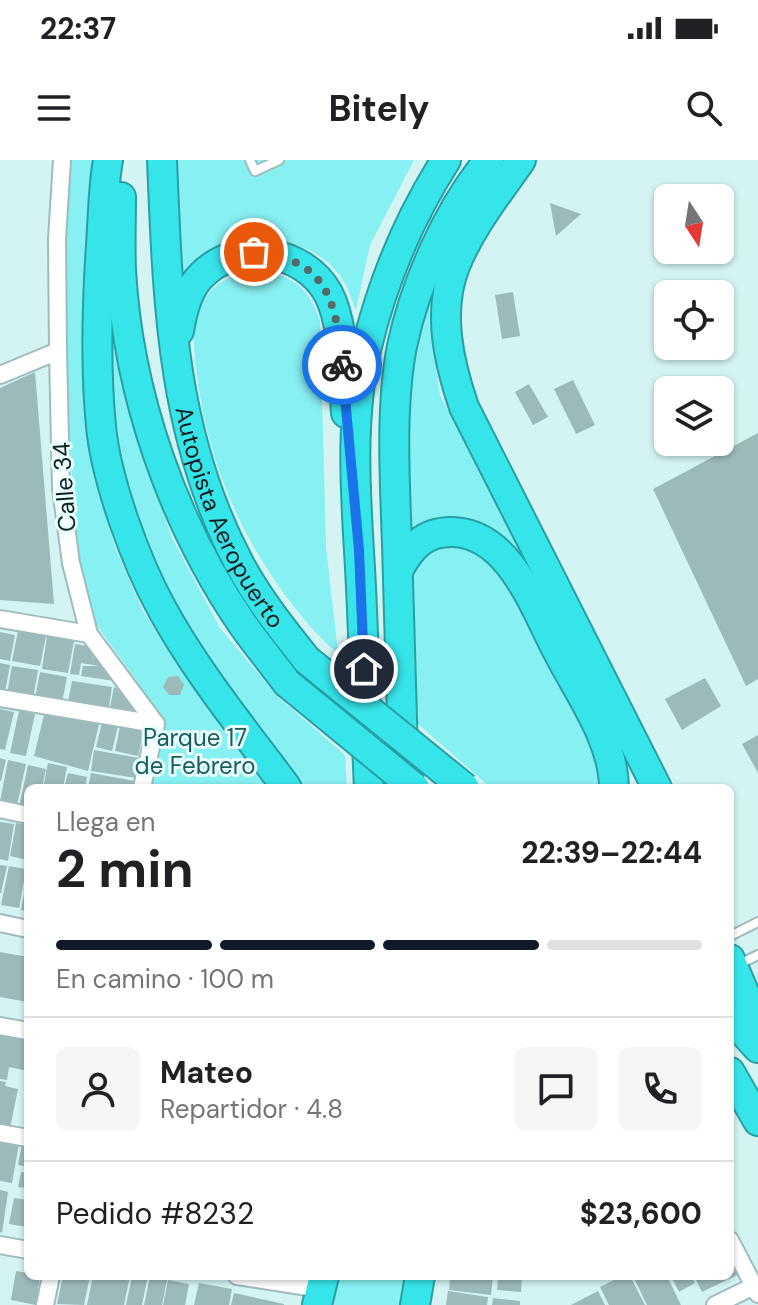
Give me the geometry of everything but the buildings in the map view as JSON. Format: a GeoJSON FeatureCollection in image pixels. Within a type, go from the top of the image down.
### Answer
{"type":"FeatureCollection","features":[{"type":"Feature","properties":{"kind":"highway"},"geometry":{"type":"LineString","coordinates":[[108,160],[98,284],[98,355],[101,429],[117,499],[137,556],[187,653],[284,784]]}},
{"type":"Feature","properties":{"kind":"highway","name":"Autopista Aeropuerto"},"geometry":{"type":"LineString","coordinates":[[119,160],[122,271],[131,346],[147,419],[172,490],[203,559],[242,623],[287,683],[410,784]]}},
{"type":"Feature","properties":{"kind":"highway","name":"Autopista Aeropuerto"},"geometry":{"type":"LineString","coordinates":[[162,160],[166,255],[175,351],[196,463],[216,517],[241,568],[307,660],[460,784]]}},
{"type":"Feature","properties":{"kind":"highway"},"geometry":{"type":"LineString","coordinates":[[356,507],[358,429],[366,352],[383,292],[404,237],[446,160]]}},
{"type":"Feature","properties":{"kind":"highway"},"geometry":{"type":"LineString","coordinates":[[404,784],[395,421],[402,347],[416,295],[448,222],[489,160]]}},
{"type":"Feature","properties":{"kind":"highway"},"geometry":{"type":"LineString","coordinates":[[521,160],[476,227],[454,267],[446,332],[451,369],[464,407],[655,784]]}},
{"type":"Feature","properties":{"kind":"highway"},"geometry":{"type":"LineString","coordinates":[[175,351],[182,314],[196,281],[214,265],[235,256],[254,252],[288,258],[308,270],[328,293],[337,316],[356,507],[369,784]]}},
{"type":"Feature","properties":{"kind":"highway"},"geometry":{"type":"LineString","coordinates":[[398,571],[410,549],[437,533],[476,535],[498,549],[517,576],[595,723],[611,764],[614,784]]}},
{"type":"Feature","properties":{"kind":"highway"},"geometry":{"type":"LineString","coordinates":[[740,960],[758,1025]]}},
{"type":"Feature","properties":{"kind":"highway"},"geometry":{"type":"LineString","coordinates":[[734,1021],[758,1048]]}},
{"type":"Feature","properties":{"kind":"highway"},"geometry":{"type":"LineString","coordinates":[[734,1079],[758,1121]]}},
{"type":"Feature","properties":{"kind":"highway"},"geometry":{"type":"LineString","coordinates":[[415,1305],[419,1280]]}},
{"type":"Feature","properties":{"kind":"street","name":"Calle 34"},"geometry":{"type":"LineString","coordinates":[[62,160],[57,239],[61,489],[71,563],[89,634],[156,724]]}},
{"type":"Feature","properties":{"kind":"street"},"geometry":{"type":"LineString","coordinates":[[0,375],[58,351]]}},
{"type":"Feature","properties":{"kind":"street"},"geometry":{"type":"LineString","coordinates":[[0,619],[89,634]]}},
{"type":"Feature","properties":{"kind":"street"},"geometry":{"type":"LineString","coordinates":[[0,698],[156,724],[143,784]]}},
{"type":"Feature","properties":{"kind":"street"},"geometry":{"type":"LineString","coordinates":[[0,809],[24,814]]}},
{"type":"Feature","properties":{"kind":"street"},"geometry":{"type":"LineString","coordinates":[[0,923],[24,928]]}},
{"type":"Feature","properties":{"kind":"street"},"geometry":{"type":"LineString","coordinates":[[0,1026],[24,1030]]}},
{"type":"Feature","properties":{"kind":"street"},"geometry":{"type":"LineString","coordinates":[[0,1133],[24,1137]]}},
{"type":"Feature","properties":{"kind":"street"},"geometry":{"type":"LineString","coordinates":[[0,1245],[24,1249]]}},
{"type":"Feature","properties":{"kind":"street"},"geometry":{"type":"LineString","coordinates":[[715,1305],[757,1288],[734,1247]]}},
{"type":"Feature","properties":{"kind":"street"},"geometry":{"type":"LineString","coordinates":[[45,1305],[50,1280]]}},
{"type":"Feature","properties":{"kind":"street"},"geometry":{"type":"LineString","coordinates":[[256,1280],[321,1294]]}},
{"type":"Feature","properties":{"kind":"lane"},"geometry":{"type":"LineString","coordinates":[[250,160],[255,171],[279,160]]}},
{"type":"Feature","properties":{"kind":"lane"},"geometry":{"type":"LineString","coordinates":[[734,934],[758,922]]}},
{"type":"Feature","properties":{"kind":"green space","name":"Parque 17 de Febrero"},"geometry":{"type":"Polygon","coordinates":[[[68,160],[92,160],[87,287],[87,427],[116,550],[143,611],[178,666],[265,784],[150,784],[164,725],[90,616],[79,566],[67,407],[65,173],[68,160]]]}},
{"type":"Feature","properties":{"kind":"green space"},"geometry":{"type":"Polygon","coordinates":[[[172,160],[414,160],[370,245],[356,310],[346,285],[333,268],[320,256],[288,242],[253,240],[235,244],[208,256],[180,280],[172,160]]]}},
{"type":"Feature","properties":{"kind":"green space"},"geometry":{"type":"Polygon","coordinates":[[[112,193],[126,354],[140,447],[172,538],[220,628],[277,696],[345,755],[347,784],[296,784],[182,625],[135,526],[110,428],[112,193]]]}},
{"type":"Feature","properties":{"kind":"green space"},"geometry":{"type":"Polygon","coordinates":[[[246,271],[272,273],[293,281],[309,297],[320,321],[326,547],[338,653],[301,615],[259,556],[230,499],[209,438],[196,364],[196,322],[203,302],[213,289],[246,271]]]}},
{"type":"Feature","properties":{"kind":"green space"},"geometry":{"type":"Polygon","coordinates":[[[427,299],[434,301],[434,355],[440,395],[530,571],[504,542],[403,549],[409,388],[414,348],[427,299]]]}},
{"type":"Feature","properties":{"kind":"green space"},"geometry":{"type":"Polygon","coordinates":[[[465,545],[496,566],[593,747],[600,784],[486,784],[418,724],[410,585],[419,562],[436,549],[465,545]]]}},
{"type":"Feature","properties":{"kind":"green space"},"geometry":{"type":"Polygon","coordinates":[[[337,1280],[404,1280],[400,1305],[334,1305],[337,1280]]]}},
{"type":"Feature","properties":{"kind":"way so far"},"geometry":{"type":"LineString","coordinates":[[254,252],[299,263],[324,287],[337,316],[342,365]]}},
{"type":"Feature","properties":{"kind":"route"},"geometry":{"type":"LineString","coordinates":[[342,365],[359,550],[364,669]]}}]}
